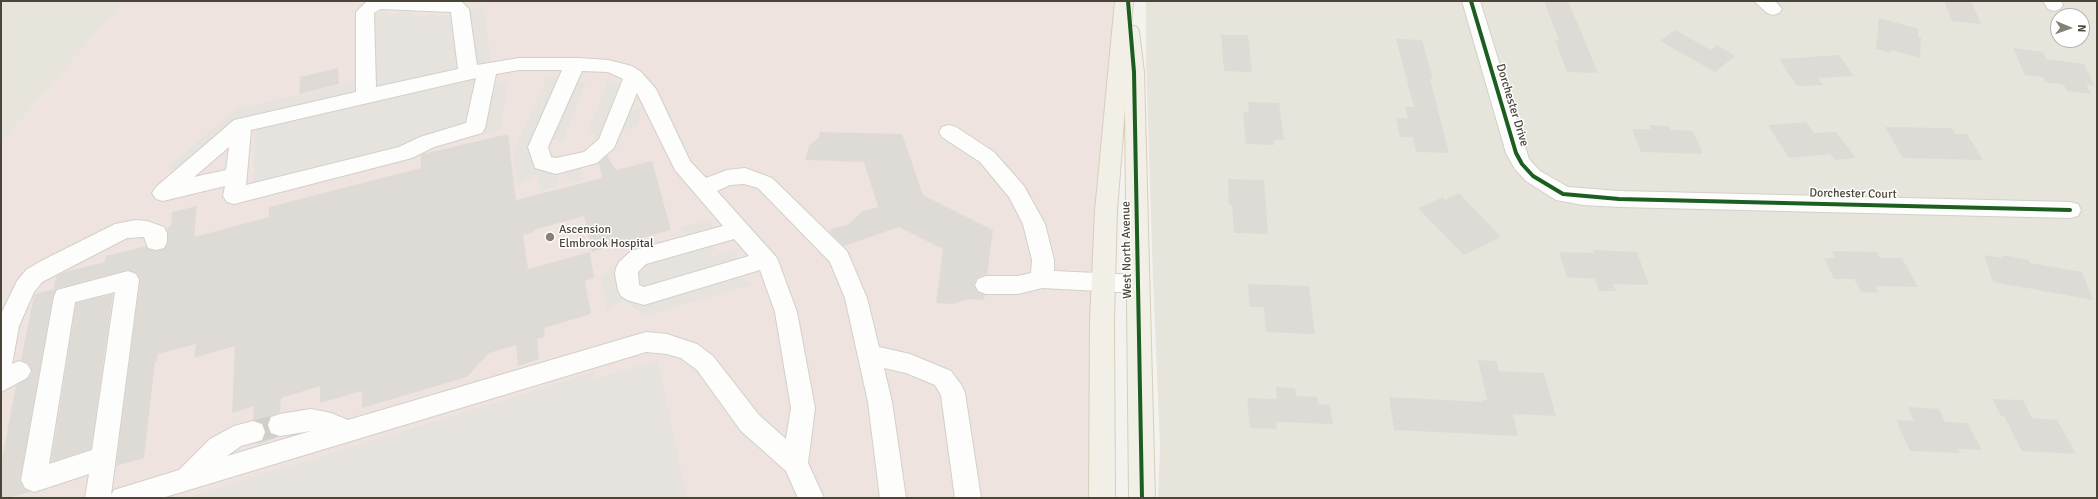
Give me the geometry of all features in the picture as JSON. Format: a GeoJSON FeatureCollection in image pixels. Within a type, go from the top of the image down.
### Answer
{"type":"FeatureCollection","features":[{"type":"Feature","properties":{"kind":"main road","name":"West North Avenue"},"geometry":{"type":"LineString","coordinates":[[1102,498],[1106,203],[1124,1]]}},
{"type":"Feature","properties":{"kind":"main road","name":"West North Avenue"},"geometry":{"type":"LineString","coordinates":[[1128,1],[1134,72],[1142,498]]}},
{"type":"Feature","properties":{"kind":"street","name":"Dorchester Drive"},"geometry":{"type":"LineString","coordinates":[[1471,1],[1510,138],[1522,164],[1533,176],[1563,194],[1583,197],[1635,199]]}},
{"type":"Feature","properties":{"kind":"street"},"geometry":{"type":"LineString","coordinates":[[240,125],[234,196],[405,153],[427,142],[475,128],[478,71],[460,9],[454,5],[380,3],[371,6],[365,12],[366,96]]}},
{"type":"Feature","properties":{"kind":"street"},"geometry":{"type":"LineString","coordinates":[[236,175],[162,193],[240,125],[478,71],[519,64],[575,64],[608,66],[624,71],[634,77],[649,94],[682,165],[737,230],[769,264],[786,312],[797,365],[803,408],[795,463]]}},
{"type":"Feature","properties":{"kind":"street"},"geometry":{"type":"LineString","coordinates":[[575,64],[538,147],[542,163],[556,166],[590,158],[607,143],[634,77]]}},
{"type":"Feature","properties":{"kind":"street"},"geometry":{"type":"LineString","coordinates":[[948,132],[987,157],[1016,192],[1034,224],[1043,260],[1042,279]]}},
{"type":"Feature","properties":{"kind":"street"},"geometry":{"type":"LineString","coordinates":[[702,189],[727,178],[745,176],[765,183],[839,257],[856,298],[880,402],[893,498]]}},
{"type":"Feature","properties":{"kind":"street","name":"Dorchester Court"},"geometry":{"type":"LineString","coordinates":[[1635,199],[2070,210]]}},
{"type":"Feature","properties":{"kind":"street"},"geometry":{"type":"LineString","coordinates":[[7,371],[7,326],[25,287],[34,276],[123,230],[136,228],[147,230],[156,234],[156,242]]}},
{"type":"Feature","properties":{"kind":"street"},"geometry":{"type":"LineString","coordinates":[[737,230],[639,257],[627,268],[626,274],[629,290],[635,294],[644,296],[765,260]]}},
{"type":"Feature","properties":{"kind":"street"},"geometry":{"type":"LineString","coordinates":[[986,285],[1018,285],[1042,279],[1138,284]]}},
{"type":"Feature","properties":{"kind":"street"},"geometry":{"type":"LineString","coordinates":[[98,498],[104,458],[128,280],[65,296],[34,480],[104,458]]}},
{"type":"Feature","properties":{"kind":"street"},"geometry":{"type":"LineString","coordinates":[[7,326],[30,317]]}},
{"type":"Feature","properties":{"kind":"street"},"geometry":{"type":"LineString","coordinates":[[123,498],[646,342],[666,344],[689,351],[705,363],[750,423],[795,463],[811,498]]}},
{"type":"Feature","properties":{"kind":"street"},"geometry":{"type":"LineString","coordinates":[[869,354],[910,364],[942,378],[953,392],[968,498]]}},
{"type":"Feature","properties":{"kind":"street"},"geometry":{"type":"LineString","coordinates":[[280,425],[311,420],[331,424],[348,431]]}},
{"type":"Feature","properties":{"kind":"street"},"geometry":{"type":"LineString","coordinates":[[188,478],[204,460],[219,447],[234,437],[253,432]]}},
{"type":"Feature","properties":{"kind":"shaded area"},"geometry":{"type":"Polygon","coordinates":[[[1,1],[125,1],[1,143],[1,1]]]}},
{"type":"Feature","properties":{"kind":"shaded area","name":"Ascension Elmbrook Hospital"},"geometry":{"type":"Polygon","coordinates":[[[125,1],[1119,1],[1093,498],[1,498],[1,143],[125,1]]]}},
{"type":"Feature","properties":{"kind":"shaded area"},"geometry":{"type":"Polygon","coordinates":[[[1146,1],[2097,1],[2097,498],[1158,498],[1160,446],[1146,59],[1146,1]]]}},
{"type":"Feature","properties":{"kind":"shaded area"},"geometry":{"type":"Polygon","coordinates":[[[484,7],[494,84],[508,82],[501,130],[426,149],[411,160],[252,200],[256,128],[239,131],[188,175],[167,168],[236,109],[356,82],[356,18],[387,12],[388,15],[405,12],[422,17],[437,13],[438,17],[484,7]]]}},
{"type":"Feature","properties":{"kind":"shaded area"},"geometry":{"type":"Polygon","coordinates":[[[576,76],[577,80],[586,84],[562,143],[553,138],[549,140],[547,145],[550,152],[556,156],[566,157],[579,155],[583,180],[568,184],[566,172],[564,171],[557,174],[558,186],[540,191],[538,176],[535,175],[517,187],[514,150],[547,77],[576,76]]]}},
{"type":"Feature","properties":{"kind":"shaded area"},"geometry":{"type":"Polygon","coordinates":[[[608,79],[634,92],[626,113],[641,109],[637,126],[600,138],[588,132],[608,79]]]}},
{"type":"Feature","properties":{"kind":"shaded area"},"geometry":{"type":"Polygon","coordinates":[[[706,221],[714,227],[716,242],[711,257],[738,249],[735,261],[742,277],[752,285],[644,316],[624,301],[618,302],[606,311],[601,276],[633,253],[686,237],[686,235],[679,228],[706,221]]]}},
{"type":"Feature","properties":{"kind":"shaded area"},"geometry":{"type":"Polygon","coordinates":[[[658,360],[687,498],[185,498],[595,372],[596,379],[658,360]]]}},
{"type":"Feature","properties":{"kind":"building"},"geometry":{"type":"Polygon","coordinates":[[[1544,1],[1568,1],[1598,73],[1567,72],[1555,40],[1559,40],[1544,1]]]}},
{"type":"Feature","properties":{"kind":"building"},"geometry":{"type":"Polygon","coordinates":[[[1944,1],[1971,1],[1981,24],[1952,21],[1944,1]]]}},
{"type":"Feature","properties":{"kind":"building"},"geometry":{"type":"Polygon","coordinates":[[[1879,18],[1919,29],[1918,37],[1921,37],[1920,58],[1891,50],[1891,53],[1876,49],[1879,18]]]}},
{"type":"Feature","properties":{"kind":"building"},"geometry":{"type":"Polygon","coordinates":[[[1675,30],[1711,50],[1717,45],[1735,56],[1715,72],[1660,41],[1675,30]]]}},
{"type":"Feature","properties":{"kind":"building"},"geometry":{"type":"Polygon","coordinates":[[[1221,35],[1248,35],[1252,72],[1224,71],[1221,35]]]}},
{"type":"Feature","properties":{"kind":"building"},"geometry":{"type":"Polygon","coordinates":[[[1396,39],[1422,40],[1433,79],[1430,79],[1449,153],[1416,152],[1413,137],[1400,137],[1396,118],[1408,118],[1405,107],[1414,107],[1396,39]]]}},
{"type":"Feature","properties":{"kind":"building"},"geometry":{"type":"Polygon","coordinates":[[[2013,48],[2043,52],[2046,59],[2084,64],[2095,86],[2086,84],[2091,94],[2067,91],[2064,85],[2045,82],[2043,77],[2025,75],[2013,48]]]}},
{"type":"Feature","properties":{"kind":"building"},"geometry":{"type":"Polygon","coordinates":[[[1839,55],[1854,76],[1818,78],[1823,85],[1797,86],[1779,59],[1839,55]]]}},
{"type":"Feature","properties":{"kind":"building"},"geometry":{"type":"Polygon","coordinates":[[[338,68],[339,84],[299,94],[300,77],[338,68]]]}},
{"type":"Feature","properties":{"kind":"building"},"geometry":{"type":"Polygon","coordinates":[[[1248,102],[1279,103],[1284,140],[1274,140],[1274,145],[1246,144],[1243,112],[1249,112],[1248,102]]]}},
{"type":"Feature","properties":{"kind":"building"},"geometry":{"type":"Polygon","coordinates":[[[1806,122],[1814,133],[1836,132],[1856,158],[1835,160],[1830,154],[1789,158],[1768,125],[1806,122]]]}},
{"type":"Feature","properties":{"kind":"building"},"geometry":{"type":"Polygon","coordinates":[[[1649,125],[1669,126],[1671,130],[1693,131],[1703,154],[1641,152],[1632,129],[1651,129],[1649,125]]]}},
{"type":"Feature","properties":{"kind":"building"},"geometry":{"type":"Polygon","coordinates":[[[1885,127],[1952,128],[1955,134],[1967,134],[1983,160],[1903,158],[1885,127]]]}},
{"type":"Feature","properties":{"kind":"building"},"geometry":{"type":"Polygon","coordinates":[[[820,132],[902,134],[923,195],[993,230],[987,274],[977,278],[974,284],[977,292],[985,295],[984,300],[970,299],[952,304],[936,303],[943,249],[899,227],[844,246],[831,233],[830,229],[848,225],[862,211],[878,207],[864,162],[805,160],[809,146],[819,137],[820,132]]]}},
{"type":"Feature","properties":{"kind":"building"},"geometry":{"type":"Polygon","coordinates":[[[508,134],[516,200],[602,178],[599,163],[607,156],[616,170],[652,161],[671,230],[592,252],[584,216],[534,230],[534,232],[523,235],[528,269],[590,252],[594,278],[585,281],[591,314],[544,328],[545,337],[537,339],[539,359],[518,366],[516,345],[489,353],[467,377],[362,408],[362,391],[320,403],[320,386],[281,398],[280,412],[271,416],[267,424],[270,434],[278,437],[257,445],[257,443],[263,441],[266,431],[262,423],[253,420],[254,406],[232,413],[235,346],[194,358],[196,344],[158,354],[157,361],[155,362],[144,458],[116,466],[140,280],[137,273],[128,270],[56,289],[53,296],[20,480],[24,489],[30,492],[8,498],[1,498],[1,465],[16,385],[28,379],[32,372],[28,363],[21,360],[34,296],[35,294],[54,289],[56,276],[65,272],[105,262],[106,256],[146,246],[148,249],[156,251],[164,249],[168,242],[167,229],[171,225],[172,212],[197,206],[194,237],[269,217],[269,207],[421,168],[421,155],[423,154],[508,134]]]}},
{"type":"Feature","properties":{"kind":"building"},"geometry":{"type":"Polygon","coordinates":[[[1228,179],[1264,180],[1268,234],[1234,233],[1232,205],[1229,205],[1228,179]]]}},
{"type":"Feature","properties":{"kind":"building"},"geometry":{"type":"Polygon","coordinates":[[[1459,193],[1501,237],[1464,255],[1418,208],[1443,197],[1445,200],[1459,193]]]}},
{"type":"Feature","properties":{"kind":"building"},"geometry":{"type":"Polygon","coordinates":[[[1593,250],[1637,252],[1649,285],[1613,284],[1616,291],[1599,291],[1595,279],[1567,277],[1559,252],[1594,253],[1593,250]]]}},
{"type":"Feature","properties":{"kind":"building"},"geometry":{"type":"Polygon","coordinates":[[[1832,251],[1877,252],[1880,258],[1902,258],[1918,287],[1875,286],[1879,293],[1861,292],[1854,279],[1834,279],[1824,258],[1835,258],[1832,251]]]}},
{"type":"Feature","properties":{"kind":"building"},"geometry":{"type":"Polygon","coordinates":[[[1984,255],[2003,258],[2001,255],[2029,260],[2030,263],[2082,272],[2093,300],[1993,282],[1984,255]]]}},
{"type":"Feature","properties":{"kind":"building"},"geometry":{"type":"Polygon","coordinates":[[[1248,284],[1309,286],[1315,334],[1266,332],[1264,307],[1250,307],[1248,284]]]}},
{"type":"Feature","properties":{"kind":"building"},"geometry":{"type":"Polygon","coordinates":[[[113,294],[91,449],[51,462],[76,303],[113,294]]]}},
{"type":"Feature","properties":{"kind":"building"},"geometry":{"type":"Polygon","coordinates":[[[1478,360],[1496,361],[1499,371],[1544,373],[1556,416],[1513,414],[1518,436],[1394,430],[1389,397],[1483,402],[1482,400],[1487,400],[1478,360]]]}},
{"type":"Feature","properties":{"kind":"building"},"geometry":{"type":"Polygon","coordinates":[[[1276,387],[1295,388],[1296,396],[1317,397],[1318,404],[1330,405],[1333,424],[1276,422],[1277,429],[1250,428],[1247,398],[1277,399],[1276,387]]]}},
{"type":"Feature","properties":{"kind":"building"},"geometry":{"type":"Polygon","coordinates":[[[1992,399],[2023,400],[2032,418],[2057,420],[2076,454],[2022,451],[2004,416],[2001,416],[1992,399]]]}},
{"type":"Feature","properties":{"kind":"building"},"geometry":{"type":"Polygon","coordinates":[[[1908,407],[1939,409],[1945,422],[1967,423],[1982,450],[1958,449],[1959,453],[1910,451],[1896,420],[1914,421],[1908,407]]]}},
{"type":"Feature","properties":{"kind":"tunnel"},"geometry":{"type":"LineString","coordinates":[[253,432],[280,425]]}},
{"type":"Feature","properties":{"kind":"cycle path"},"geometry":{"type":"LineString","coordinates":[[1128,1],[1134,72],[1142,498]]}},
{"type":"Feature","properties":{"kind":"cycle path"},"geometry":{"type":"LineString","coordinates":[[1471,1],[1516,153],[1522,164],[1533,176],[1563,194],[1583,197],[1619,199],[2070,210]]}},
{"type":"Feature","properties":{"kind":"place","name":"Ascension Elmbrook Hospital"},"geometry":{"type":"Point","coordinates":[550,237]}}]}
